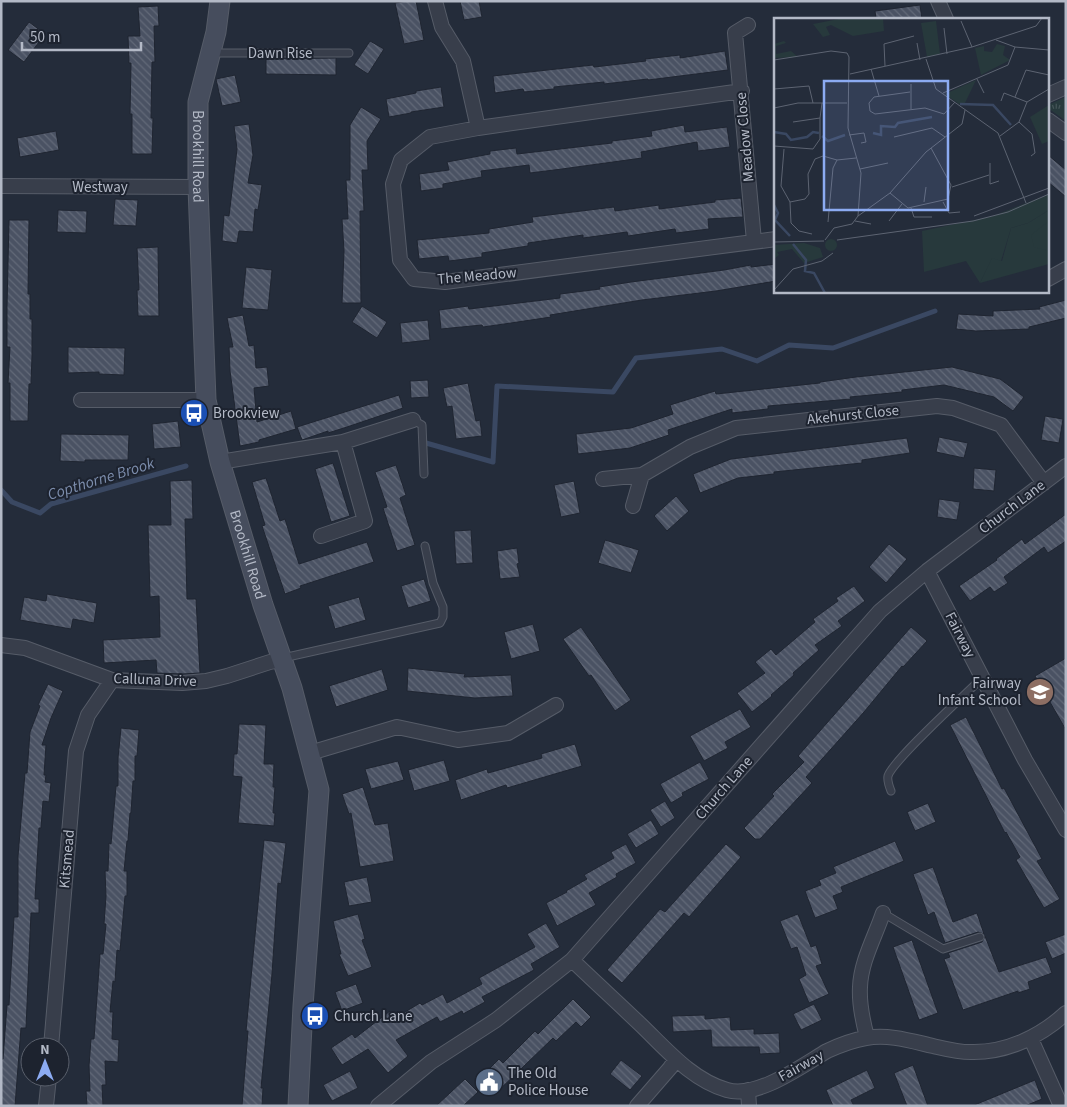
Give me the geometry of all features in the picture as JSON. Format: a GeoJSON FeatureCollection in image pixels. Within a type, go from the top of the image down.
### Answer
{"type":"FeatureCollection","features":[{"type":"Feature","properties":{"kind":"street","name":"Brookhill Road"},"geometry":{"type":"LineString","coordinates":[[220,1],[216,32],[198,102],[198,187],[206,400],[220,462],[263,605],[292,688],[319,790],[303,1006],[298,1106]]}},
{"type":"Feature","properties":{"kind":"street"},"geometry":{"type":"LineString","coordinates":[[435,1],[442,27],[463,61],[478,128]]}},
{"type":"Feature","properties":{"kind":"street"},"geometry":{"type":"LineString","coordinates":[[938,1],[946,18]]}},
{"type":"Feature","properties":{"kind":"street","name":"Meadow Close"},"geometry":{"type":"LineString","coordinates":[[748,25],[732,30],[742,91],[754,242]]}},
{"type":"Feature","properties":{"kind":"street"},"geometry":{"type":"LineString","coordinates":[[1050,94],[1066,87]]}},
{"type":"Feature","properties":{"kind":"street","name":"The Meadow"},"geometry":{"type":"LineString","coordinates":[[742,91],[478,128],[430,137],[401,160],[393,184],[398,253],[400,260],[414,279],[445,282],[774,239]]}},
{"type":"Feature","properties":{"kind":"street"},"geometry":{"type":"LineString","coordinates":[[1050,121],[1066,132]]}},
{"type":"Feature","properties":{"kind":"street","name":"Westway"},"geometry":{"type":"LineString","coordinates":[[1,186],[198,187]]}},
{"type":"Feature","properties":{"kind":"street"},"geometry":{"type":"LineString","coordinates":[[1050,278],[1066,270]]}},
{"type":"Feature","properties":{"kind":"street"},"geometry":{"type":"LineString","coordinates":[[81,400],[206,400]]}},
{"type":"Feature","properties":{"kind":"street","name":"Akehurst Close"},"geometry":{"type":"LineString","coordinates":[[603,479],[642,475],[690,446],[736,428],[937,406],[953,408],[1001,425],[1044,483]]}},
{"type":"Feature","properties":{"kind":"street"},"geometry":{"type":"LineString","coordinates":[[220,462],[343,442],[413,420]]}},
{"type":"Feature","properties":{"kind":"street"},"geometry":{"type":"LineString","coordinates":[[321,536],[365,521],[343,442]]}},
{"type":"Feature","properties":{"kind":"street","name":"Church Lane"},"geometry":{"type":"LineString","coordinates":[[378,1106],[432,1062],[496,1020],[572,960],[880,611],[927,571],[1066,466]]}},
{"type":"Feature","properties":{"kind":"street"},"geometry":{"type":"LineString","coordinates":[[633,506],[642,475]]}},
{"type":"Feature","properties":{"kind":"street","name":"Fairway"},"geometry":{"type":"LineString","coordinates":[[927,571],[1025,760],[1066,830]]}},
{"type":"Feature","properties":{"kind":"street","name":"Calluna Drive"},"geometry":{"type":"LineString","coordinates":[[1,645],[25,648],[112,680],[182,683],[206,681],[281,659]]}},
{"type":"Feature","properties":{"kind":"street","name":"Kitsmead"},"geometry":{"type":"LineString","coordinates":[[52,1037],[76,751],[88,715],[112,680]]}},
{"type":"Feature","properties":{"kind":"street"},"geometry":{"type":"LineString","coordinates":[[310,753],[397,728],[458,740],[508,733],[556,705]]}},
{"type":"Feature","properties":{"kind":"street"},"geometry":{"type":"LineString","coordinates":[[867,1038],[862,1017],[860,987],[866,955],[883,913]]}},
{"type":"Feature","properties":{"kind":"street","name":"Fairway"},"geometry":{"type":"LineString","coordinates":[[572,960],[676,1059],[701,1079],[729,1091],[748,1090],[768,1085],[848,1042],[867,1038],[898,1038],[951,1050],[974,1052],[995,1050],[1031,1039],[1057,1022],[1066,1013]]}},
{"type":"Feature","properties":{"kind":"street"},"geometry":{"type":"LineString","coordinates":[[1031,1039],[1061,1106]]}},
{"type":"Feature","properties":{"kind":"street"},"geometry":{"type":"LineString","coordinates":[[637,1106],[676,1059]]}},
{"type":"Feature","properties":{"kind":"street"},"geometry":{"type":"LineString","coordinates":[[46,1106],[48,1087]]}},
{"type":"Feature","properties":{"kind":"street"},"geometry":{"type":"LineString","coordinates":[[748,1090],[749,1106]]}},
{"type":"Feature","properties":{"kind":"lane","name":"Dawn Rise"},"geometry":{"type":"LineString","coordinates":[[211,53],[349,53]]}},
{"type":"Feature","properties":{"kind":"lane"},"geometry":{"type":"LineString","coordinates":[[413,420],[422,425],[424,474]]}},
{"type":"Feature","properties":{"kind":"lane"},"geometry":{"type":"LineString","coordinates":[[281,659],[440,623],[443,617],[443,607],[433,583],[426,546]]}},
{"type":"Feature","properties":{"kind":"lane"},"geometry":{"type":"LineString","coordinates":[[891,791],[888,774],[904,755],[982,678]]}},
{"type":"Feature","properties":{"kind":"lane"},"geometry":{"type":"LineString","coordinates":[[883,913],[944,949],[980,937]]}},
{"type":"Feature","properties":{"kind":"green space"},"geometry":{"type":"Polygon","coordinates":[[[1066,97],[1066,121],[1050,109],[1050,104],[1066,97]]]}},
{"type":"Feature","properties":{"kind":"building"},"geometry":{"type":"Polygon","coordinates":[[[416,1],[424,40],[404,44],[395,3],[416,1]]]}},
{"type":"Feature","properties":{"kind":"building"},"geometry":{"type":"Polygon","coordinates":[[[460,1],[479,1],[482,17],[464,20],[460,1]]]}},
{"type":"Feature","properties":{"kind":"building"},"geometry":{"type":"Polygon","coordinates":[[[920,5],[922,18],[876,18],[875,11],[920,5]]]}},
{"type":"Feature","properties":{"kind":"building"},"geometry":{"type":"Polygon","coordinates":[[[158,6],[159,26],[154,26],[155,62],[152,62],[152,154],[132,154],[132,114],[130,114],[131,63],[129,63],[128,36],[140,36],[138,7],[158,6]]]}},
{"type":"Feature","properties":{"kind":"building"},"geometry":{"type":"Polygon","coordinates":[[[29,22],[45,34],[24,62],[8,50],[29,22]]]}},
{"type":"Feature","properties":{"kind":"building"},"geometry":{"type":"Polygon","coordinates":[[[370,41],[384,49],[368,74],[354,65],[370,41]]]}},
{"type":"Feature","properties":{"kind":"building"},"geometry":{"type":"Polygon","coordinates":[[[725,51],[728,70],[648,80],[604,84],[604,82],[554,87],[554,89],[524,92],[523,89],[495,93],[493,76],[593,65],[594,67],[680,55],[680,58],[725,51]]]}},
{"type":"Feature","properties":{"kind":"building"},"geometry":{"type":"Polygon","coordinates":[[[336,58],[336,75],[266,74],[266,59],[336,58]]]}},
{"type":"Feature","properties":{"kind":"building"},"geometry":{"type":"Polygon","coordinates":[[[235,75],[241,102],[222,106],[216,79],[235,75]]]}},
{"type":"Feature","properties":{"kind":"building"},"geometry":{"type":"Polygon","coordinates":[[[441,87],[444,107],[389,117],[386,99],[441,87]]]}},
{"type":"Feature","properties":{"kind":"building"},"geometry":{"type":"Polygon","coordinates":[[[361,107],[381,119],[367,141],[368,170],[362,170],[364,211],[360,211],[361,303],[342,303],[344,251],[342,219],[348,219],[346,180],[350,180],[350,125],[361,107]]]}},
{"type":"Feature","properties":{"kind":"building"},"geometry":{"type":"Polygon","coordinates":[[[249,124],[253,155],[248,183],[262,185],[258,210],[255,209],[253,232],[239,231],[237,243],[222,241],[224,215],[229,216],[237,149],[234,126],[249,124]]]}},
{"type":"Feature","properties":{"kind":"building"},"geometry":{"type":"Polygon","coordinates":[[[684,125],[685,132],[727,127],[730,147],[698,151],[697,142],[641,152],[642,158],[562,169],[530,173],[529,165],[481,171],[482,177],[443,184],[443,188],[421,191],[419,174],[449,170],[447,162],[490,154],[490,151],[516,148],[517,154],[612,143],[612,141],[652,136],[651,131],[684,125]]]}},
{"type":"Feature","properties":{"kind":"building"},"geometry":{"type":"Polygon","coordinates":[[[56,131],[59,150],[20,157],[17,138],[56,131]]]}},
{"type":"Feature","properties":{"kind":"building"},"geometry":{"type":"Polygon","coordinates":[[[1050,157],[1066,170],[1066,197],[1050,184],[1050,157]]]}},
{"type":"Feature","properties":{"kind":"building"},"geometry":{"type":"Polygon","coordinates":[[[741,198],[743,217],[708,219],[709,229],[676,233],[675,229],[628,236],[627,232],[583,238],[583,235],[528,243],[528,246],[482,253],[482,257],[449,261],[448,256],[419,259],[417,240],[489,233],[489,229],[533,222],[532,217],[614,207],[615,211],[659,205],[659,209],[741,198]]]}},
{"type":"Feature","properties":{"kind":"building"},"geometry":{"type":"Polygon","coordinates":[[[115,199],[138,200],[136,226],[113,225],[115,199]]]}},
{"type":"Feature","properties":{"kind":"building"},"geometry":{"type":"Polygon","coordinates":[[[58,210],[87,211],[86,233],[57,232],[58,210]]]}},
{"type":"Feature","properties":{"kind":"building"},"geometry":{"type":"Polygon","coordinates":[[[9,220],[29,220],[28,294],[30,294],[30,319],[32,319],[32,356],[28,421],[10,421],[10,383],[8,383],[10,347],[7,347],[9,220]]]}},
{"type":"Feature","properties":{"kind":"building"},"geometry":{"type":"Polygon","coordinates":[[[158,247],[159,316],[138,316],[137,248],[158,247]]]}},
{"type":"Feature","properties":{"kind":"building"},"geometry":{"type":"Polygon","coordinates":[[[774,264],[774,281],[642,300],[511,323],[483,327],[482,325],[441,329],[439,310],[468,306],[469,309],[560,298],[560,294],[600,289],[599,287],[751,265],[751,267],[774,264]]]}},
{"type":"Feature","properties":{"kind":"building"},"geometry":{"type":"Polygon","coordinates":[[[246,267],[272,270],[268,310],[242,308],[246,267]]]}},
{"type":"Feature","properties":{"kind":"building"},"geometry":{"type":"Polygon","coordinates":[[[1066,300],[1066,318],[1029,327],[1029,329],[976,331],[956,329],[958,314],[993,316],[993,311],[1040,309],[1039,307],[1066,300]]]}},
{"type":"Feature","properties":{"kind":"building"},"geometry":{"type":"Polygon","coordinates":[[[362,306],[387,322],[377,338],[352,322],[362,306]]]}},
{"type":"Feature","properties":{"kind":"building"},"geometry":{"type":"Polygon","coordinates":[[[243,315],[249,346],[254,345],[256,368],[267,367],[269,386],[254,388],[257,422],[291,411],[296,429],[259,440],[259,442],[240,446],[230,371],[229,347],[233,347],[227,318],[243,315]]]}},
{"type":"Feature","properties":{"kind":"building"},"geometry":{"type":"Polygon","coordinates":[[[428,320],[430,340],[402,343],[400,323],[428,320]]]}},
{"type":"Feature","properties":{"kind":"building"},"geometry":{"type":"Polygon","coordinates":[[[68,347],[125,348],[124,375],[99,374],[99,372],[68,373],[68,347]]]}},
{"type":"Feature","properties":{"kind":"building"},"geometry":{"type":"Polygon","coordinates":[[[952,367],[1000,379],[1024,397],[1013,411],[994,397],[944,385],[902,390],[902,392],[850,397],[851,399],[768,406],[768,409],[732,413],[732,409],[668,430],[669,435],[630,448],[578,454],[576,434],[631,428],[673,414],[670,405],[715,391],[716,394],[952,367]]]}},
{"type":"Feature","properties":{"kind":"building"},"geometry":{"type":"Polygon","coordinates":[[[428,380],[429,397],[411,398],[410,381],[428,380]]]}},
{"type":"Feature","properties":{"kind":"building"},"geometry":{"type":"Polygon","coordinates":[[[468,383],[476,421],[480,420],[482,436],[456,439],[452,406],[447,407],[443,388],[468,383]]]}},
{"type":"Feature","properties":{"kind":"building"},"geometry":{"type":"Polygon","coordinates":[[[399,395],[403,408],[302,440],[297,427],[399,395]]]}},
{"type":"Feature","properties":{"kind":"building"},"geometry":{"type":"Polygon","coordinates":[[[1045,416],[1063,419],[1059,443],[1041,440],[1045,416]]]}},
{"type":"Feature","properties":{"kind":"building"},"geometry":{"type":"Polygon","coordinates":[[[178,421],[181,447],[154,449],[152,424],[178,421]]]}},
{"type":"Feature","properties":{"kind":"building"},"geometry":{"type":"Polygon","coordinates":[[[61,434],[129,435],[128,460],[60,461],[61,434]]]}},
{"type":"Feature","properties":{"kind":"building"},"geometry":{"type":"Polygon","coordinates":[[[939,437],[968,443],[964,458],[936,452],[939,437]]]}},
{"type":"Feature","properties":{"kind":"building"},"geometry":{"type":"Polygon","coordinates":[[[907,438],[910,453],[862,460],[862,463],[774,472],[774,474],[738,478],[700,493],[693,474],[731,459],[907,438]]]}},
{"type":"Feature","properties":{"kind":"building"},"geometry":{"type":"Polygon","coordinates":[[[333,463],[350,516],[331,522],[315,469],[333,463]]]}},
{"type":"Feature","properties":{"kind":"building"},"geometry":{"type":"Polygon","coordinates":[[[396,465],[406,495],[400,498],[415,545],[397,551],[383,508],[387,507],[375,472],[396,465]]]}},
{"type":"Feature","properties":{"kind":"building"},"geometry":{"type":"Polygon","coordinates":[[[974,468],[996,470],[994,491],[973,489],[974,468]]]}},
{"type":"Feature","properties":{"kind":"building"},"geometry":{"type":"Polygon","coordinates":[[[266,478],[280,521],[285,519],[299,564],[367,542],[374,562],[300,586],[301,588],[285,594],[262,526],[265,525],[252,482],[266,478]]]}},
{"type":"Feature","properties":{"kind":"building"},"geometry":{"type":"Polygon","coordinates":[[[192,480],[193,519],[185,519],[187,599],[196,599],[200,673],[157,673],[156,660],[104,663],[103,640],[160,637],[159,596],[150,597],[148,525],[171,525],[170,481],[192,480]]]}},
{"type":"Feature","properties":{"kind":"building"},"geometry":{"type":"Polygon","coordinates":[[[574,481],[580,513],[561,517],[554,485],[574,481]]]}},
{"type":"Feature","properties":{"kind":"building"},"geometry":{"type":"Polygon","coordinates":[[[676,496],[689,511],[667,531],[654,516],[676,496]]]}},
{"type":"Feature","properties":{"kind":"building"},"geometry":{"type":"Polygon","coordinates":[[[939,499],[960,502],[957,520],[937,517],[939,499]]]}},
{"type":"Feature","properties":{"kind":"building"},"geometry":{"type":"Polygon","coordinates":[[[1066,514],[1066,541],[1048,553],[1044,547],[1004,577],[1008,583],[994,592],[990,587],[970,601],[959,586],[997,560],[1022,539],[1025,544],[1066,514]]]}},
{"type":"Feature","properties":{"kind":"building"},"geometry":{"type":"Polygon","coordinates":[[[471,530],[473,563],[456,564],[454,531],[471,530]]]}},
{"type":"Feature","properties":{"kind":"building"},"geometry":{"type":"Polygon","coordinates":[[[605,540],[639,550],[631,573],[598,563],[605,540]]]}},
{"type":"Feature","properties":{"kind":"building"},"geometry":{"type":"Polygon","coordinates":[[[889,544],[907,559],[886,583],[869,567],[889,544]]]}},
{"type":"Feature","properties":{"kind":"building"},"geometry":{"type":"Polygon","coordinates":[[[517,548],[519,563],[517,564],[520,577],[500,579],[497,551],[517,548]]]}},
{"type":"Feature","properties":{"kind":"building"},"geometry":{"type":"Polygon","coordinates":[[[424,579],[431,601],[408,608],[401,586],[424,579]]]}},
{"type":"Feature","properties":{"kind":"building"},"geometry":{"type":"Polygon","coordinates":[[[854,586],[865,601],[838,621],[842,626],[815,645],[819,650],[793,673],[794,675],[772,696],[752,712],[737,693],[765,673],[755,662],[771,649],[776,655],[815,622],[813,619],[838,601],[836,598],[854,586]]]}},
{"type":"Feature","properties":{"kind":"building"},"geometry":{"type":"Polygon","coordinates":[[[47,594],[97,603],[94,623],[73,619],[71,629],[20,620],[24,597],[46,601],[47,594]]]}},
{"type":"Feature","properties":{"kind":"building"},"geometry":{"type":"Polygon","coordinates":[[[359,597],[366,620],[335,629],[328,606],[359,597]]]}},
{"type":"Feature","properties":{"kind":"building"},"geometry":{"type":"Polygon","coordinates":[[[533,624],[540,651],[511,659],[504,632],[533,624]]]}},
{"type":"Feature","properties":{"kind":"building"},"geometry":{"type":"Polygon","coordinates":[[[581,627],[631,700],[615,711],[591,675],[589,676],[563,639],[581,627]]]}},
{"type":"Feature","properties":{"kind":"building"},"geometry":{"type":"Polygon","coordinates":[[[911,627],[927,641],[902,666],[806,777],[812,783],[760,839],[755,839],[744,828],[774,796],[772,794],[804,762],[798,756],[911,627]]]}},
{"type":"Feature","properties":{"kind":"building"},"geometry":{"type":"Polygon","coordinates":[[[1066,658],[1066,730],[1035,676],[1066,658]]]}},
{"type":"Feature","properties":{"kind":"building"},"geometry":{"type":"Polygon","coordinates":[[[408,668],[465,674],[464,677],[511,675],[513,696],[475,698],[407,691],[408,668]]]}},
{"type":"Feature","properties":{"kind":"building"},"geometry":{"type":"Polygon","coordinates":[[[382,669],[388,690],[336,707],[329,686],[382,669]]]}},
{"type":"Feature","properties":{"kind":"building"},"geometry":{"type":"Polygon","coordinates":[[[48,684],[63,691],[42,745],[46,745],[45,782],[51,783],[49,802],[43,801],[41,828],[39,828],[35,899],[39,899],[39,913],[31,913],[26,1028],[21,1028],[15,1106],[1,1106],[1,1059],[3,1059],[7,1005],[9,1005],[14,917],[18,917],[18,856],[25,773],[27,773],[30,732],[40,706],[38,705],[48,684]]]}},
{"type":"Feature","properties":{"kind":"building"},"geometry":{"type":"Polygon","coordinates":[[[740,709],[751,727],[725,742],[728,748],[704,761],[690,736],[740,709]]]}},
{"type":"Feature","properties":{"kind":"building"},"geometry":{"type":"Polygon","coordinates":[[[966,717],[1002,789],[1004,788],[1042,859],[1037,861],[1060,899],[1044,908],[1016,860],[1020,857],[1005,833],[950,725],[966,717]]]}},
{"type":"Feature","properties":{"kind":"building"},"geometry":{"type":"Polygon","coordinates":[[[239,724],[266,725],[264,764],[274,764],[274,826],[238,823],[242,777],[233,776],[234,754],[237,754],[239,724]]]}},
{"type":"Feature","properties":{"kind":"building"},"geometry":{"type":"Polygon","coordinates":[[[121,728],[139,730],[124,871],[127,871],[127,896],[125,896],[120,951],[117,950],[115,982],[113,981],[110,1012],[113,1012],[112,1039],[119,1040],[118,1062],[105,1061],[106,1085],[102,1085],[103,1106],[87,1106],[86,1091],[90,1091],[91,1039],[94,1039],[100,954],[103,954],[106,924],[104,924],[105,871],[108,871],[109,843],[111,844],[116,786],[118,786],[121,728]]]}},
{"type":"Feature","properties":{"kind":"building"},"geometry":{"type":"Polygon","coordinates":[[[575,744],[582,766],[507,788],[506,785],[461,800],[455,780],[487,769],[488,773],[542,758],[541,754],[575,744]]]}},
{"type":"Feature","properties":{"kind":"building"},"geometry":{"type":"Polygon","coordinates":[[[444,760],[450,781],[414,791],[408,770],[444,760]]]}},
{"type":"Feature","properties":{"kind":"building"},"geometry":{"type":"Polygon","coordinates":[[[398,761],[404,780],[371,789],[365,769],[398,761]]]}},
{"type":"Feature","properties":{"kind":"building"},"geometry":{"type":"Polygon","coordinates":[[[700,762],[709,779],[682,793],[683,796],[671,803],[660,784],[700,762]]]}},
{"type":"Feature","properties":{"kind":"building"},"geometry":{"type":"Polygon","coordinates":[[[363,787],[375,825],[388,823],[394,861],[360,867],[351,813],[349,814],[342,794],[363,787]]]}},
{"type":"Feature","properties":{"kind":"building"},"geometry":{"type":"Polygon","coordinates":[[[665,801],[675,818],[661,827],[650,810],[665,801]]]}},
{"type":"Feature","properties":{"kind":"building"},"geometry":{"type":"Polygon","coordinates":[[[928,803],[936,822],[915,831],[907,812],[928,803]]]}},
{"type":"Feature","properties":{"kind":"building"},"geometry":{"type":"Polygon","coordinates":[[[651,820],[659,834],[636,848],[627,834],[651,820]]]}},
{"type":"Feature","properties":{"kind":"building"},"geometry":{"type":"Polygon","coordinates":[[[264,840],[286,843],[281,884],[278,883],[272,974],[261,1088],[263,1088],[262,1106],[242,1106],[248,1031],[246,1031],[264,840]]]}},
{"type":"Feature","properties":{"kind":"building"},"geometry":{"type":"Polygon","coordinates":[[[895,841],[904,861],[841,887],[843,892],[833,896],[838,909],[815,918],[805,891],[821,885],[819,880],[836,873],[833,867],[895,841]]]}},
{"type":"Feature","properties":{"kind":"building"},"geometry":{"type":"Polygon","coordinates":[[[626,844],[636,863],[616,874],[617,877],[589,893],[596,905],[557,926],[546,903],[587,879],[584,875],[614,858],[611,852],[626,844]]]}},
{"type":"Feature","properties":{"kind":"building"},"geometry":{"type":"Polygon","coordinates":[[[726,844],[741,857],[689,917],[684,913],[622,983],[607,970],[660,909],[665,912],[726,844]]]}},
{"type":"Feature","properties":{"kind":"building"},"geometry":{"type":"Polygon","coordinates":[[[933,867],[953,922],[977,913],[984,934],[978,932],[945,943],[934,912],[928,915],[913,874],[933,867]]]}},
{"type":"Feature","properties":{"kind":"building"},"geometry":{"type":"Polygon","coordinates":[[[367,877],[372,902],[349,906],[344,882],[367,877]]]}},
{"type":"Feature","properties":{"kind":"building"},"geometry":{"type":"Polygon","coordinates":[[[358,914],[365,939],[362,940],[372,967],[348,976],[339,954],[341,954],[333,921],[358,914]]]}},
{"type":"Feature","properties":{"kind":"building"},"geometry":{"type":"Polygon","coordinates":[[[798,914],[811,947],[816,945],[822,964],[816,966],[829,994],[809,1003],[799,979],[806,975],[797,947],[791,949],[780,921],[798,914]]]}},
{"type":"Feature","properties":{"kind":"building"},"geometry":{"type":"Polygon","coordinates":[[[546,923],[560,947],[531,964],[534,970],[482,997],[485,1002],[463,1014],[462,1011],[440,1022],[437,1017],[396,1040],[408,1056],[388,1073],[368,1049],[342,1065],[331,1048],[352,1034],[355,1038],[390,1011],[395,1018],[420,1003],[422,1005],[443,994],[447,1003],[482,984],[479,978],[535,947],[527,934],[546,923]]]}},
{"type":"Feature","properties":{"kind":"building"},"geometry":{"type":"Polygon","coordinates":[[[1066,934],[1066,953],[1052,959],[1045,942],[1066,934]]]}},
{"type":"Feature","properties":{"kind":"building"},"geometry":{"type":"Polygon","coordinates":[[[985,936],[999,972],[1046,957],[1052,973],[1028,982],[1030,989],[1018,993],[1018,991],[963,1010],[944,959],[950,957],[948,953],[982,942],[985,936]]]}},
{"type":"Feature","properties":{"kind":"building"},"geometry":{"type":"Polygon","coordinates":[[[912,940],[938,1013],[919,1020],[893,947],[912,940]]]}},
{"type":"Feature","properties":{"kind":"building"},"geometry":{"type":"Polygon","coordinates":[[[356,984],[363,1003],[342,1011],[335,992],[356,984]]]}},
{"type":"Feature","properties":{"kind":"building"},"geometry":{"type":"Polygon","coordinates":[[[573,999],[591,1017],[581,1027],[576,1022],[556,1041],[553,1038],[494,1095],[478,1080],[499,1059],[503,1063],[535,1031],[538,1034],[573,999]]]}},
{"type":"Feature","properties":{"kind":"building"},"geometry":{"type":"Polygon","coordinates":[[[814,1004],[822,1020],[801,1030],[793,1014],[814,1004]]]}},
{"type":"Feature","properties":{"kind":"building"},"geometry":{"type":"Polygon","coordinates":[[[705,1015],[705,1019],[730,1017],[731,1030],[754,1029],[754,1034],[779,1033],[780,1053],[760,1054],[759,1047],[712,1047],[711,1030],[673,1032],[672,1016],[705,1015]]]}},
{"type":"Feature","properties":{"kind":"building"},"geometry":{"type":"Polygon","coordinates":[[[621,1060],[642,1076],[630,1090],[610,1074],[621,1060]]]}},
{"type":"Feature","properties":{"kind":"building"},"geometry":{"type":"Polygon","coordinates":[[[913,1065],[928,1106],[907,1106],[894,1073],[913,1065]]]}},
{"type":"Feature","properties":{"kind":"building"},"geometry":{"type":"Polygon","coordinates":[[[867,1070],[875,1088],[851,1100],[854,1106],[833,1106],[826,1090],[867,1070]]]}},
{"type":"Feature","properties":{"kind":"building"},"geometry":{"type":"Polygon","coordinates":[[[350,1071],[358,1088],[332,1101],[323,1085],[350,1071]]]}},
{"type":"Feature","properties":{"kind":"building"},"geometry":{"type":"Polygon","coordinates":[[[465,1079],[478,1092],[463,1106],[436,1106],[465,1079]]]}},
{"type":"Feature","properties":{"kind":"building"},"geometry":{"type":"Polygon","coordinates":[[[1035,1080],[1042,1099],[1025,1106],[972,1106],[1035,1080]]]}},
{"type":"Feature","properties":{"kind":"waterway","name":"Copthorne Brook"},"geometry":{"type":"LineString","coordinates":[[426,443],[493,462],[497,386],[613,392],[636,358],[722,349],[757,361],[789,345],[833,348],[935,311]]}},
{"type":"Feature","properties":{"kind":"waterway","name":"Copthorne Brook"},"geometry":{"type":"LineString","coordinates":[[1,490],[12,502],[40,513],[51,504],[186,466]]}},
{"type":"Feature","properties":{"kind":"place","name":"Brookview"},"geometry":{"type":"Point","coordinates":[194,413]}},
{"type":"Feature","properties":{"kind":"place","name":"Fairway Infant School"},"geometry":{"type":"Point","coordinates":[1040,692]}},
{"type":"Feature","properties":{"kind":"place","name":"Church Lane"},"geometry":{"type":"Point","coordinates":[315,1016]}},
{"type":"Feature","properties":{"kind":"place","name":"The Old Police House"},"geometry":{"type":"Point","coordinates":[489,1082]}}]}
